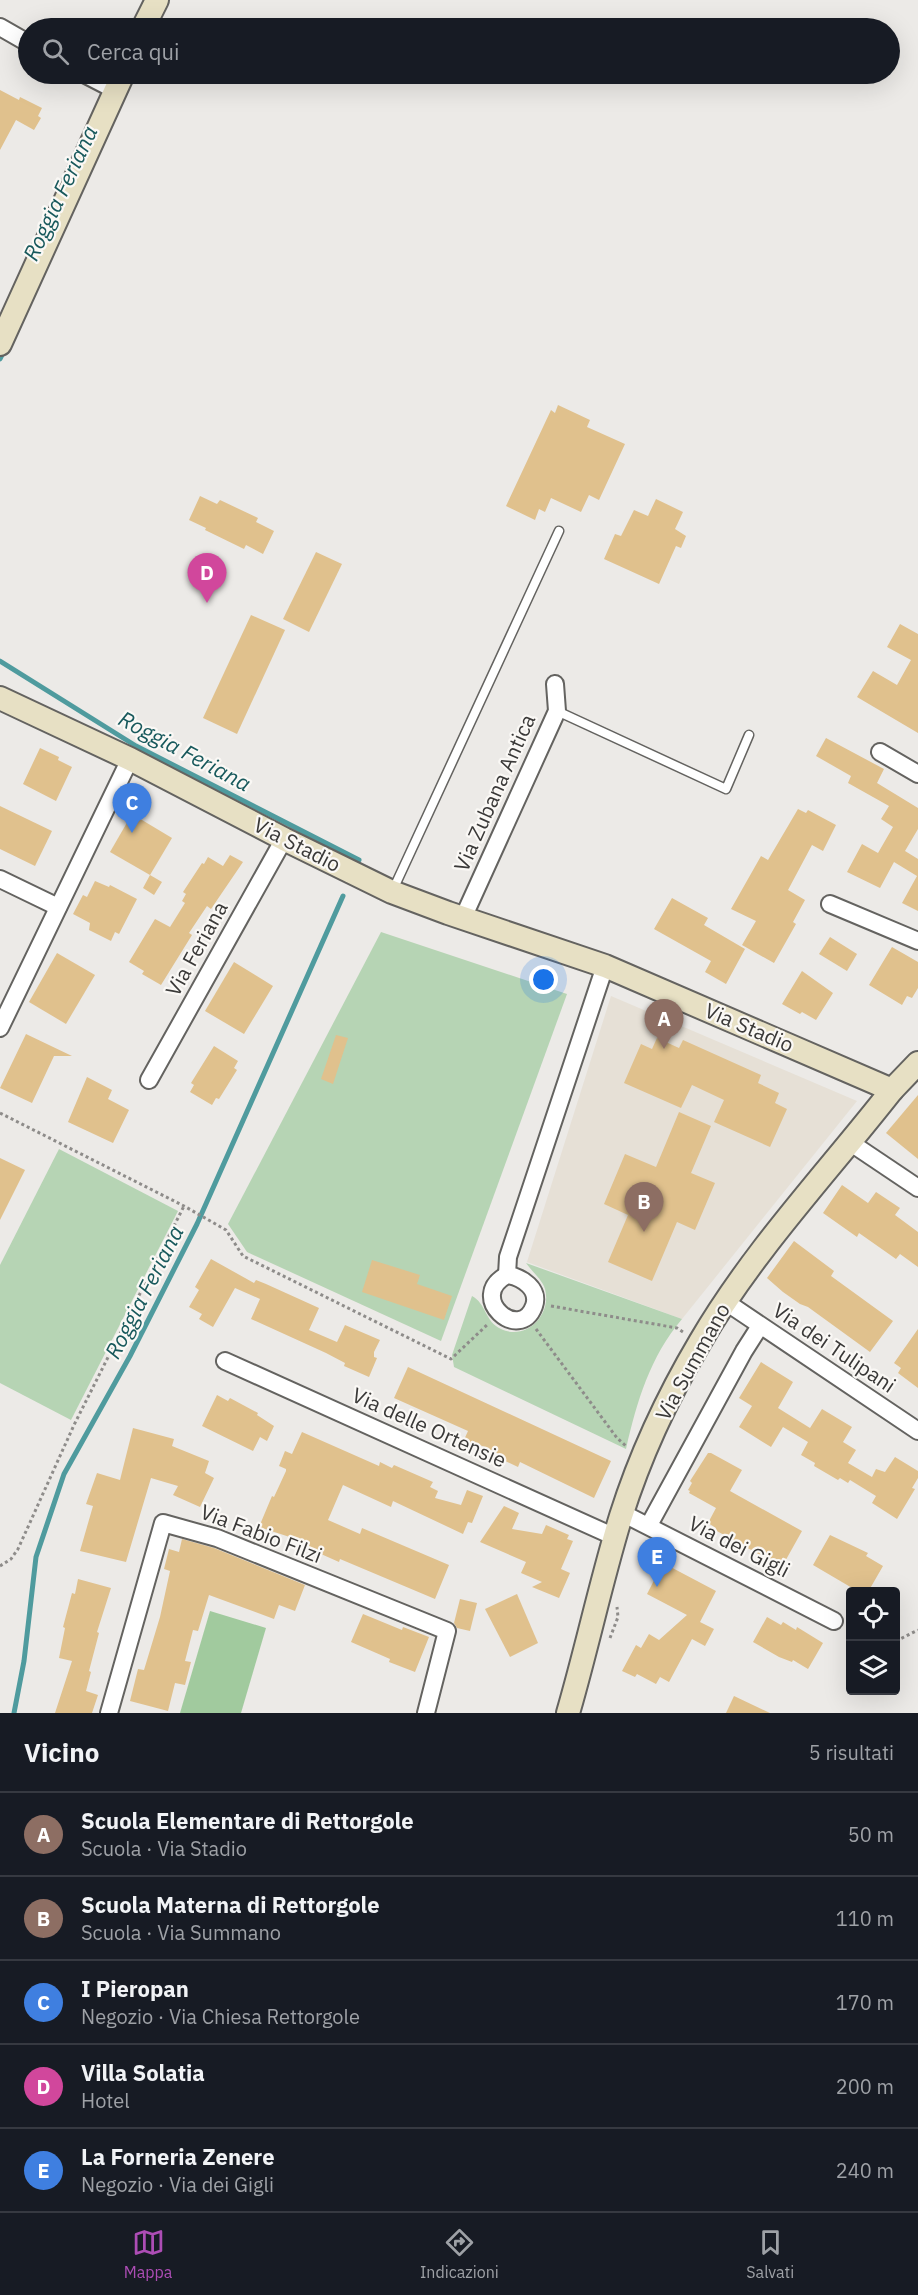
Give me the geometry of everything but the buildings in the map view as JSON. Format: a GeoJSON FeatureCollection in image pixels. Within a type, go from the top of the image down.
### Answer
{"type":"FeatureCollection","features":[{"type":"Feature","properties":{"kind":"street"},"geometry":{"type":"LineString","coordinates":[[149,18],[157,0]]}},
{"type":"Feature","properties":{"kind":"street"},"geometry":{"type":"LineString","coordinates":[[0,27],[18,37]]}},
{"type":"Feature","properties":{"kind":"street"},"geometry":{"type":"LineString","coordinates":[[0,344],[118,84]]}},
{"type":"Feature","properties":{"kind":"street","name":"Via Zubana Antica"},"geometry":{"type":"LineString","coordinates":[[463,918],[557,711],[555,684]]}},
{"type":"Feature","properties":{"kind":"street","name":"Via Stadio"},"geometry":{"type":"LineString","coordinates":[[0,698],[130,759],[392,892],[605,966],[892,1090]]}},
{"type":"Feature","properties":{"kind":"street"},"geometry":{"type":"LineString","coordinates":[[880,752],[918,774]]}},
{"type":"Feature","properties":{"kind":"street"},"geometry":{"type":"LineString","coordinates":[[0,1028],[130,759]]}},
{"type":"Feature","properties":{"kind":"street","name":"Via Feriana"},"geometry":{"type":"LineString","coordinates":[[149,1080],[284,839]]}},
{"type":"Feature","properties":{"kind":"street"},"geometry":{"type":"LineString","coordinates":[[0,879],[58,907]]}},
{"type":"Feature","properties":{"kind":"street"},"geometry":{"type":"LineString","coordinates":[[830,904],[918,941]]}},
{"type":"Feature","properties":{"kind":"street"},"geometry":{"type":"LineString","coordinates":[[507,1275],[508,1257],[605,966]]}},
{"type":"Feature","properties":{"kind":"street","name":"Via Summano"},"geometry":{"type":"LineString","coordinates":[[568,1713],[622,1513],[644,1455],[700,1342],[752,1263],[892,1090],[918,1063]]}},
{"type":"Feature","properties":{"kind":"street"},"geometry":{"type":"LineString","coordinates":[[850,1143],[918,1188]]}},
{"type":"Feature","properties":{"kind":"street","name":"Via dei Tulipani"},"geometry":{"type":"LineString","coordinates":[[726,1302],[918,1431]]}},
{"type":"Feature","properties":{"kind":"street","name":"Via Summano"},"geometry":{"type":"LineString","coordinates":[[649,1525],[760,1326]]}},
{"type":"Feature","properties":{"kind":"street","name":"Via delle Ortensie"},"geometry":{"type":"LineString","coordinates":[[225,1361],[615,1537]]}},
{"type":"Feature","properties":{"kind":"street","name":"Via dei Gigli"},"geometry":{"type":"LineString","coordinates":[[622,1513],[834,1622]]}},
{"type":"Feature","properties":{"kind":"street","name":"Via Fabio Filzi"},"geometry":{"type":"LineString","coordinates":[[109,1713],[163,1522],[217,1538],[447,1631],[426,1713]]}},
{"type":"Feature","properties":{"kind":"lane"},"geometry":{"type":"LineString","coordinates":[[392,892],[559,531]]}},
{"type":"Feature","properties":{"kind":"lane"},"geometry":{"type":"LineString","coordinates":[[557,711],[726,789],[749,735]]}},
{"type":"Feature","properties":{"kind":"path"},"geometry":{"type":"LineString","coordinates":[[0,1113],[184,1206],[226,1230],[243,1256],[451,1359],[472,1340]]}},
{"type":"Feature","properties":{"kind":"path"},"geometry":{"type":"LineString","coordinates":[[0,1566],[11,1559],[18,1549],[74,1425],[184,1206]]}},
{"type":"Feature","properties":{"kind":"path"},"geometry":{"type":"LineString","coordinates":[[544,1305],[677,1328],[700,1342]]}},
{"type":"Feature","properties":{"kind":"path"},"geometry":{"type":"LineString","coordinates":[[531,1323],[617,1438],[629,1449],[644,1455]]}},
{"type":"Feature","properties":{"kind":"path"},"geometry":{"type":"LineString","coordinates":[[900,1639],[918,1630]]}},
{"type":"Feature","properties":{"kind":"shaded area"},"geometry":{"type":"Polygon","coordinates":[[[611,996],[857,1101],[682,1319],[527,1262],[611,996]]]}},
{"type":"Feature","properties":{"kind":"green space"},"geometry":{"type":"Polygon","coordinates":[[[381,932],[567,994],[441,1341],[247,1252],[228,1224],[381,932]]]}},
{"type":"Feature","properties":{"kind":"green space"},"geometry":{"type":"Polygon","coordinates":[[[59,1149],[178,1211],[71,1420],[0,1383],[0,1265],[59,1149]]]}},
{"type":"Feature","properties":{"kind":"green space"},"geometry":{"type":"Polygon","coordinates":[[[526,1263],[682,1319],[661,1349],[646,1380],[626,1449],[454,1367],[452,1355],[472,1296],[477,1299],[496,1326],[510,1332],[528,1328],[541,1316],[546,1299],[544,1285],[526,1263]]]}},
{"type":"Feature","properties":{"kind":"green space"},"geometry":{"type":"Polygon","coordinates":[[[210,1611],[266,1628],[241,1713],[180,1713],[210,1611]]]}},
{"type":"Feature","properties":{"kind":"waterway","name":"Roggia Feriana"},"geometry":{"type":"LineString","coordinates":[[0,359],[5,349]]}},
{"type":"Feature","properties":{"kind":"waterway","name":"Roggia Feriana"},"geometry":{"type":"LineString","coordinates":[[0,661],[136,746],[359,860]]}},
{"type":"Feature","properties":{"kind":"waterway","name":"Roggia Feriana"},"geometry":{"type":"LineString","coordinates":[[14,1713],[24,1661],[36,1557],[64,1474],[130,1356],[197,1224],[343,896]]}},
{"type":"Feature","properties":{"kind":"place","name":"Villa Solatia"},"geometry":{"type":"Point","coordinates":[207,603]}},
{"type":"Feature","properties":{"kind":"place","name":"I Pieropan"},"geometry":{"type":"Point","coordinates":[132,833]}},
{"type":"Feature","properties":{"kind":"place","name":"Scuola Elementare di Rettorgole"},"geometry":{"type":"Point","coordinates":[664,1049]}},
{"type":"Feature","properties":{"kind":"place","name":"Scuola Materna di Rettorgole"},"geometry":{"type":"Point","coordinates":[644,1232]}},
{"type":"Feature","properties":{"kind":"place","name":"La Forneria Zenere"},"geometry":{"type":"Point","coordinates":[657,1587]}}]}
